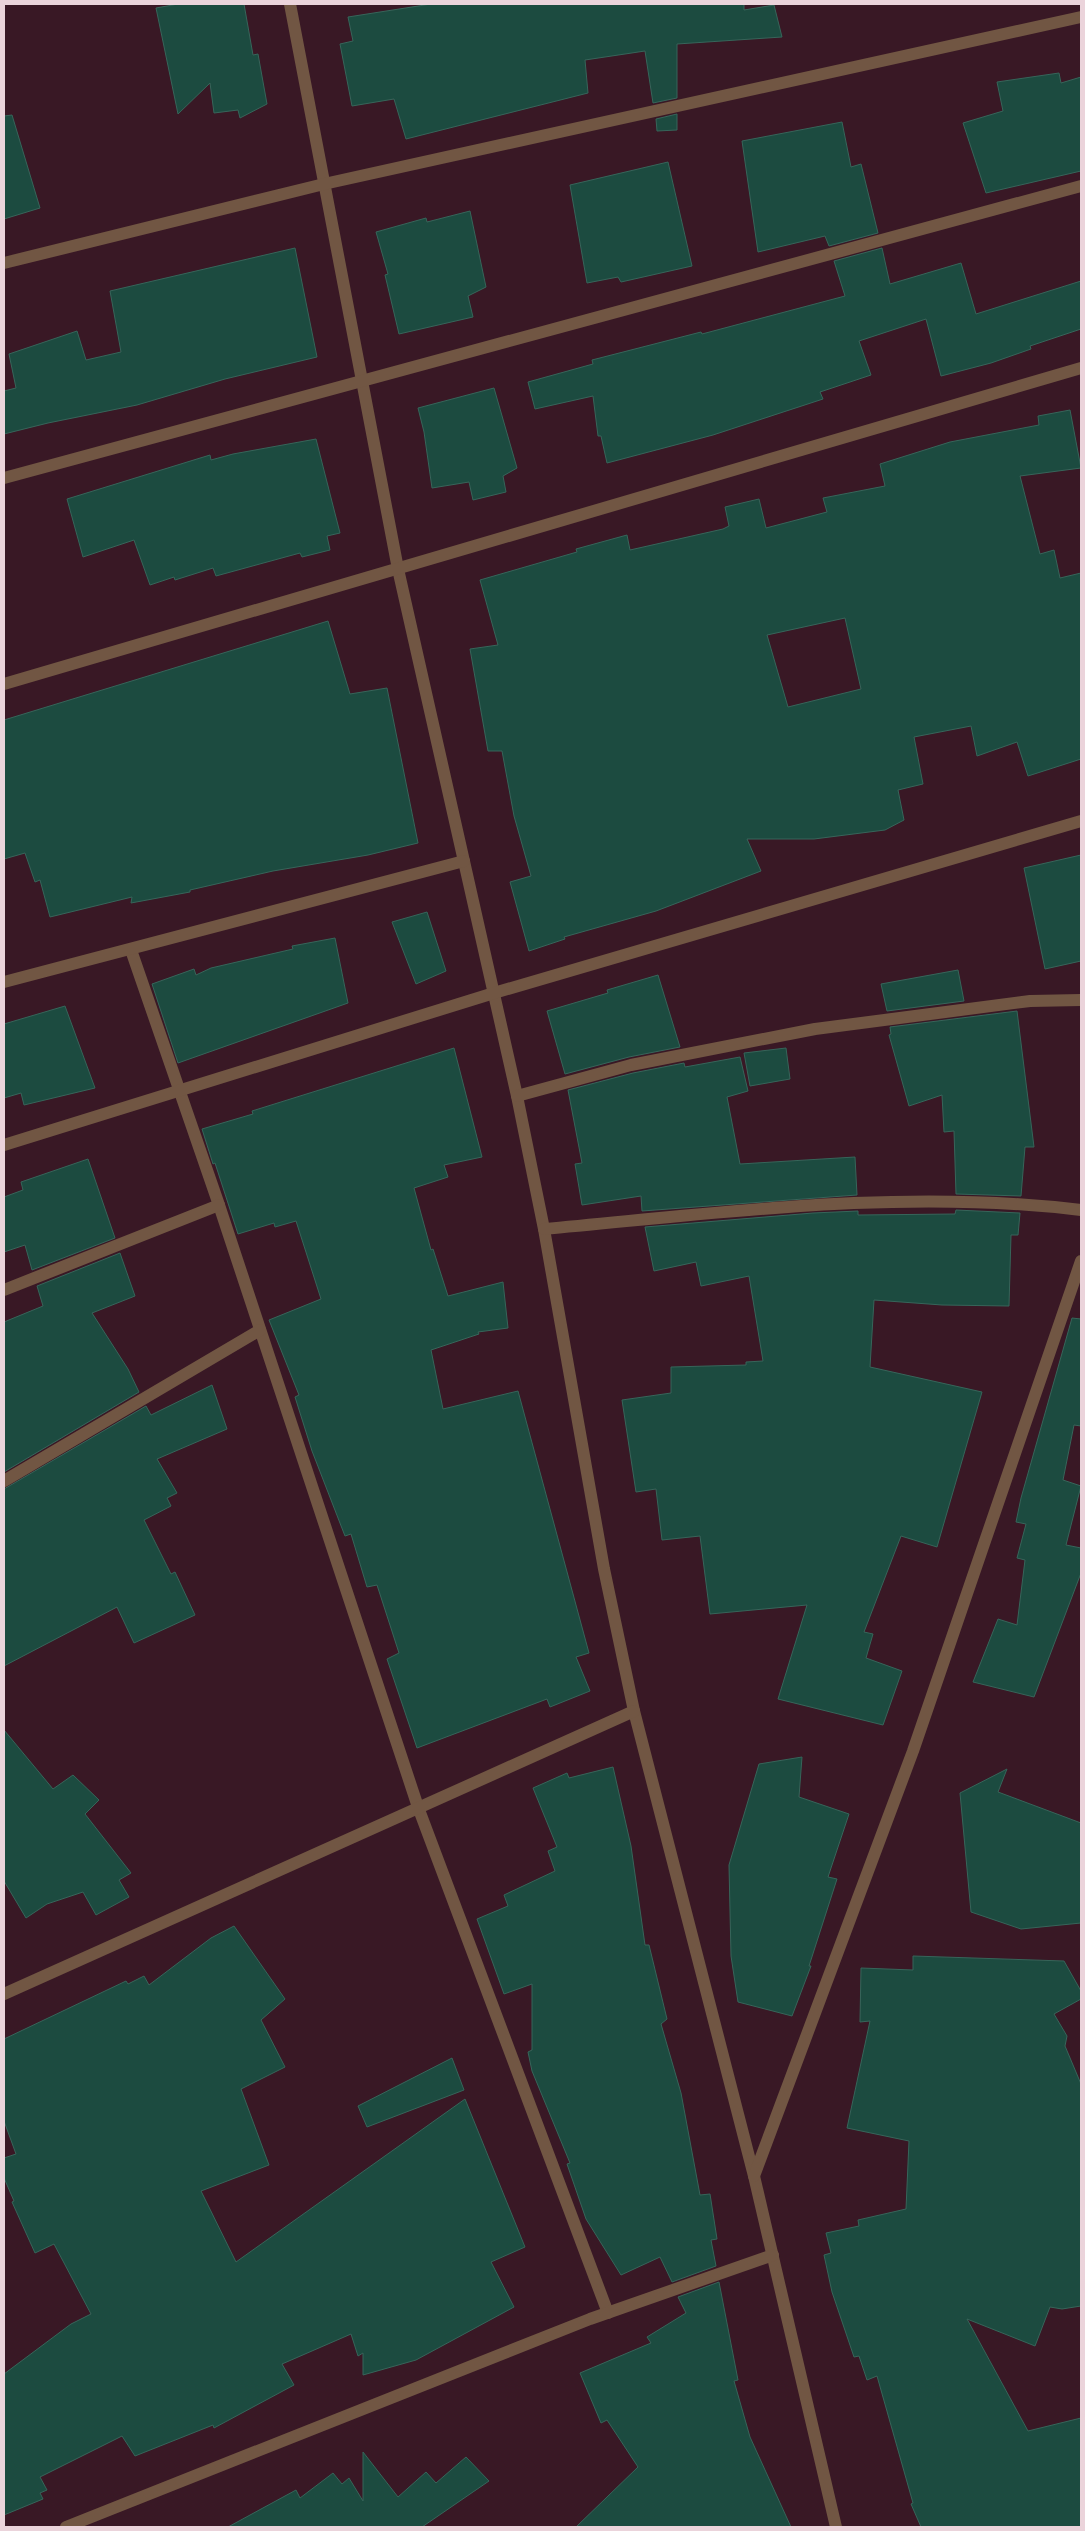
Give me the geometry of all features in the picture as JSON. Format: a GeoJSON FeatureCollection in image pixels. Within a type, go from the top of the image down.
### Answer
{"type":"FeatureCollection","features":[{"type":"Feature","properties":{"kind":"street"},"geometry":{"type":"LineString","coordinates":[[290,4],[398,569],[517,1096],[544,1229],[604,1569],[634,1711],[754,2176],[836,2527]]}},
{"type":"Feature","properties":{"kind":"street"},"geometry":{"type":"LineString","coordinates":[[4,263],[324,184],[1081,17]]}},
{"type":"Feature","properties":{"kind":"street"},"geometry":{"type":"LineString","coordinates":[[4,478],[1081,186]]}},
{"type":"Feature","properties":{"kind":"street"},"geometry":{"type":"LineString","coordinates":[[4,684],[1081,368]]}},
{"type":"Feature","properties":{"kind":"street"},"geometry":{"type":"LineString","coordinates":[[4,1145],[494,993],[1081,821]]}},
{"type":"Feature","properties":{"kind":"street"},"geometry":{"type":"LineString","coordinates":[[4,982],[131,950],[464,860]]}},
{"type":"Feature","properties":{"kind":"street"},"geometry":{"type":"LineString","coordinates":[[131,950],[180,1091],[418,1807],[608,2313]]}},
{"type":"Feature","properties":{"kind":"street"},"geometry":{"type":"LineString","coordinates":[[517,1096],[632,1065],[815,1029],[1030,1000],[1081,1000]]}},
{"type":"Feature","properties":{"kind":"street"},"geometry":{"type":"LineString","coordinates":[[544,1229],[744,1211],[913,1201],[1038,1205],[1081,1210]]}},
{"type":"Feature","properties":{"kind":"street"},"geometry":{"type":"LineString","coordinates":[[4,1290],[218,1205]]}},
{"type":"Feature","properties":{"kind":"street"},"geometry":{"type":"LineString","coordinates":[[754,2176],[913,1751],[1081,1261]]}},
{"type":"Feature","properties":{"kind":"street"},"geometry":{"type":"LineString","coordinates":[[4,1481],[260,1330]]}},
{"type":"Feature","properties":{"kind":"street"},"geometry":{"type":"LineString","coordinates":[[4,1994],[634,1711]]}},
{"type":"Feature","properties":{"kind":"street"},"geometry":{"type":"LineString","coordinates":[[66,2527],[608,2313],[773,2256]]}},
{"type":"Feature","properties":{"kind":"building"},"geometry":{"type":"Polygon","coordinates":[[[178,4],[244,4],[253,55],[258,54],[267,104],[240,118],[238,110],[214,113],[210,83],[178,114],[156,8],[178,4]]]}},
{"type":"Feature","properties":{"kind":"building"},"geometry":{"type":"Polygon","coordinates":[[[431,4],[744,4],[744,10],[774,5],[782,37],[677,44],[677,98],[653,103],[645,51],[585,60],[588,93],[406,139],[394,99],[352,106],[340,44],[353,41],[348,17],[431,4]]]}},
{"type":"Feature","properties":{"kind":"building"},"geometry":{"type":"Polygon","coordinates":[[[1059,73],[1061,83],[1081,77],[1081,171],[986,193],[963,123],[1003,111],[997,82],[1059,73]]]}},
{"type":"Feature","properties":{"kind":"building"},"geometry":{"type":"Polygon","coordinates":[[[677,114],[677,130],[657,131],[656,119],[677,114]]]}},
{"type":"Feature","properties":{"kind":"building"},"geometry":{"type":"Polygon","coordinates":[[[12,115],[40,208],[4,219],[4,116],[12,115]]]}},
{"type":"Feature","properties":{"kind":"building"},"geometry":{"type":"Polygon","coordinates":[[[842,122],[851,167],[861,164],[878,233],[829,246],[825,236],[758,252],[742,141],[842,122]]]}},
{"type":"Feature","properties":{"kind":"building"},"geometry":{"type":"Polygon","coordinates":[[[668,162],[692,266],[621,282],[618,277],[587,283],[570,185],[668,162]]]}},
{"type":"Feature","properties":{"kind":"building"},"geometry":{"type":"Polygon","coordinates":[[[470,211],[486,287],[468,296],[473,317],[399,334],[385,275],[388,274],[376,232],[426,218],[427,222],[470,211]]]}},
{"type":"Feature","properties":{"kind":"building"},"geometry":{"type":"Polygon","coordinates":[[[295,248],[317,357],[225,379],[137,405],[4,434],[4,391],[16,388],[9,354],[77,331],[86,360],[121,352],[110,291],[295,248]]]}},
{"type":"Feature","properties":{"kind":"building"},"geometry":{"type":"Polygon","coordinates":[[[882,248],[890,284],[961,263],[976,314],[1081,281],[1081,329],[1030,346],[1031,349],[991,363],[941,376],[926,319],[859,341],[871,375],[820,392],[823,399],[713,435],[607,463],[601,436],[598,436],[593,396],[535,409],[528,382],[593,364],[592,360],[701,332],[702,334],[845,296],[834,261],[882,248]]]}},
{"type":"Feature","properties":{"kind":"building"},"geometry":{"type":"Polygon","coordinates":[[[494,388],[517,468],[503,476],[506,492],[473,500],[469,482],[432,488],[424,432],[418,408],[494,388]]]}},
{"type":"Feature","properties":{"kind":"building"},"geometry":{"type":"Polygon","coordinates":[[[1070,410],[1081,468],[1020,476],[1040,554],[1054,550],[1060,578],[1081,573],[1081,759],[1028,776],[1017,742],[977,756],[971,726],[914,737],[923,784],[898,790],[904,820],[885,830],[814,839],[747,839],[761,871],[656,911],[564,937],[565,939],[529,951],[510,882],[531,876],[514,816],[502,751],[488,751],[470,649],[498,645],[480,580],[577,552],[576,549],[627,535],[630,550],[723,529],[729,526],[725,507],[759,499],[766,528],[827,512],[823,498],[885,486],[880,464],[950,442],[1039,425],[1038,416],[1070,410]],[[845,618],[767,635],[788,707],[861,689],[845,618]]]}},
{"type":"Feature","properties":{"kind":"building"},"geometry":{"type":"Polygon","coordinates":[[[316,439],[340,533],[327,536],[330,550],[302,557],[300,553],[216,576],[213,568],[175,580],[174,577],[150,585],[134,540],[83,557],[67,499],[210,455],[211,460],[233,454],[316,439]]]}},
{"type":"Feature","properties":{"kind":"building"},"geometry":{"type":"Polygon","coordinates":[[[328,621],[350,694],[387,688],[418,843],[368,855],[273,871],[190,890],[190,892],[131,903],[132,897],[50,917],[40,880],[35,882],[25,853],[4,859],[4,720],[328,621]]]}},
{"type":"Feature","properties":{"kind":"building"},"geometry":{"type":"Polygon","coordinates":[[[1081,855],[1081,961],[1045,969],[1024,868],[1081,855]]]}},
{"type":"Feature","properties":{"kind":"building"},"geometry":{"type":"Polygon","coordinates":[[[427,912],[446,971],[416,984],[392,922],[427,912]]]}},
{"type":"Feature","properties":{"kind":"building"},"geometry":{"type":"Polygon","coordinates":[[[335,938],[348,1003],[178,1063],[152,984],[194,969],[196,975],[211,968],[293,949],[292,946],[335,938]]]}},
{"type":"Feature","properties":{"kind":"building"},"geometry":{"type":"Polygon","coordinates":[[[958,970],[964,1001],[887,1011],[881,984],[958,970]]]}},
{"type":"Feature","properties":{"kind":"building"},"geometry":{"type":"Polygon","coordinates":[[[658,975],[680,1047],[629,1057],[565,1074],[547,1011],[608,993],[607,990],[658,975]]]}},
{"type":"Feature","properties":{"kind":"building"},"geometry":{"type":"Polygon","coordinates":[[[65,1006],[95,1088],[24,1105],[21,1093],[4,1098],[4,1024],[65,1006]]]}},
{"type":"Feature","properties":{"kind":"building"},"geometry":{"type":"Polygon","coordinates":[[[1017,1011],[1034,1147],[1025,1147],[1021,1196],[956,1194],[954,1131],[944,1132],[942,1095],[909,1106],[889,1035],[891,1034],[890,1027],[1017,1011]]]}},
{"type":"Feature","properties":{"kind":"building"},"geometry":{"type":"Polygon","coordinates":[[[454,1048],[482,1157],[444,1165],[448,1177],[414,1188],[431,1250],[433,1249],[448,1296],[503,1282],[508,1328],[478,1332],[479,1334],[431,1350],[443,1409],[518,1391],[589,1653],[576,1657],[590,1691],[550,1707],[547,1699],[417,1748],[387,1659],[399,1653],[377,1585],[367,1587],[351,1534],[345,1536],[312,1451],[295,1397],[299,1395],[269,1320],[321,1299],[296,1221],[275,1227],[274,1223],[238,1234],[202,1129],[253,1114],[252,1111],[454,1048]]]}},
{"type":"Feature","properties":{"kind":"building"},"geometry":{"type":"Polygon","coordinates":[[[786,1048],[790,1079],[750,1086],[744,1053],[786,1048]]]}},
{"type":"Feature","properties":{"kind":"building"},"geometry":{"type":"Polygon","coordinates":[[[740,1057],[748,1091],[727,1097],[740,1164],[855,1157],[857,1195],[642,1211],[641,1196],[582,1205],[575,1164],[582,1163],[568,1090],[633,1073],[684,1063],[685,1067],[740,1057]]]}},
{"type":"Feature","properties":{"kind":"building"},"geometry":{"type":"Polygon","coordinates":[[[88,1159],[115,1238],[32,1270],[25,1245],[4,1252],[4,1197],[23,1190],[21,1182],[88,1159]]]}},
{"type":"Feature","properties":{"kind":"building"},"geometry":{"type":"Polygon","coordinates":[[[956,1210],[1020,1213],[1018,1235],[1011,1235],[1009,1306],[942,1305],[874,1300],[870,1367],[982,1392],[937,1547],[901,1536],[864,1632],[873,1634],[866,1658],[902,1671],[883,1725],[778,1699],[807,1605],[710,1614],[700,1536],[662,1540],[656,1489],[636,1492],[622,1400],[671,1393],[671,1367],[746,1365],[746,1362],[763,1361],[749,1276],[701,1286],[696,1262],[654,1271],[645,1227],[813,1213],[858,1211],[858,1215],[955,1214],[956,1210]]]}},
{"type":"Feature","properties":{"kind":"building"},"geometry":{"type":"Polygon","coordinates":[[[120,1253],[135,1296],[92,1313],[128,1369],[139,1392],[4,1472],[4,1322],[43,1306],[37,1286],[120,1253]]]}},
{"type":"Feature","properties":{"kind":"building"},"geometry":{"type":"Polygon","coordinates":[[[1072,1318],[1081,1319],[1081,1426],[1074,1425],[1063,1480],[1081,1486],[1066,1545],[1081,1548],[1081,1573],[1034,1697],[973,1682],[998,1619],[1017,1625],[1025,1560],[1017,1558],[1026,1524],[1016,1522],[1021,1498],[1072,1318]]]}},
{"type":"Feature","properties":{"kind":"building"},"geometry":{"type":"Polygon","coordinates":[[[212,1385],[227,1429],[157,1459],[177,1493],[167,1498],[171,1506],[144,1520],[171,1574],[175,1572],[195,1615],[134,1643],[117,1607],[4,1666],[4,1489],[146,1406],[151,1415],[212,1385]]]}},
{"type":"Feature","properties":{"kind":"building"},"geometry":{"type":"Polygon","coordinates":[[[4,1730],[53,1789],[73,1775],[99,1800],[85,1814],[131,1873],[119,1880],[129,1897],[96,1915],[83,1892],[47,1904],[26,1918],[4,1881],[4,1730]]]}},
{"type":"Feature","properties":{"kind":"building"},"geometry":{"type":"Polygon","coordinates":[[[802,1757],[799,1797],[849,1814],[828,1877],[837,1879],[809,1966],[811,1966],[792,2016],[738,2002],[731,1956],[729,1865],[759,1764],[802,1757]]]}},
{"type":"Feature","properties":{"kind":"building"},"geometry":{"type":"Polygon","coordinates":[[[613,1767],[631,1846],[645,1945],[649,1945],[667,2019],[661,2024],[681,2093],[700,2195],[710,2194],[717,2239],[711,2240],[716,2266],[672,2282],[660,2257],[621,2275],[586,2219],[567,2164],[570,2163],[532,2071],[528,2052],[532,2050],[532,1984],[504,1994],[477,1919],[508,1906],[504,1895],[555,1871],[548,1851],[557,1847],[533,1788],[567,1773],[569,1778],[613,1767]]]}},
{"type":"Feature","properties":{"kind":"building"},"geometry":{"type":"Polygon","coordinates":[[[1007,1769],[998,1792],[1081,1823],[1081,1923],[1021,1929],[971,1912],[960,1793],[1007,1769]]]}},
{"type":"Feature","properties":{"kind":"building"},"geometry":{"type":"Polygon","coordinates":[[[234,1926],[285,1999],[261,2020],[285,2067],[241,2089],[269,2165],[201,2191],[236,2262],[465,2099],[525,2247],[491,2262],[514,2307],[416,2360],[363,2375],[363,2353],[358,2356],[351,2334],[282,2364],[294,2385],[214,2428],[213,2425],[135,2456],[122,2436],[40,2477],[47,2490],[40,2493],[43,2499],[4,2515],[4,2374],[71,2324],[91,2314],[54,2244],[35,2253],[12,2202],[14,2201],[4,2178],[4,2158],[16,2154],[4,2121],[4,2039],[126,1981],[128,1984],[144,1976],[149,1985],[211,1938],[234,1926]]]}},
{"type":"Feature","properties":{"kind":"building"},"geometry":{"type":"Polygon","coordinates":[[[913,1956],[1064,1961],[1081,1991],[1081,1999],[1054,2014],[1067,2036],[1065,2046],[1081,2084],[1081,2306],[1062,2309],[1050,2307],[1035,2346],[967,2319],[1028,2431],[1081,2418],[1081,2527],[921,2527],[911,2504],[913,2503],[877,2376],[867,2380],[859,2356],[854,2357],[832,2292],[824,2255],[831,2253],[826,2233],[859,2226],[858,2220],[906,2209],[909,2141],[847,2128],[870,2021],[860,2022],[861,1968],[913,1970],[913,1956]]]}},
{"type":"Feature","properties":{"kind":"building"},"geometry":{"type":"Polygon","coordinates":[[[452,2058],[464,2090],[367,2127],[358,2106],[452,2058]]]}},
{"type":"Feature","properties":{"kind":"building"},"geometry":{"type":"Polygon","coordinates":[[[719,2282],[738,2380],[734,2381],[750,2437],[791,2527],[576,2527],[638,2467],[607,2420],[601,2423],[580,2373],[651,2343],[647,2337],[686,2313],[678,2297],[719,2282]]]}},
{"type":"Feature","properties":{"kind":"building"},"geometry":{"type":"Polygon","coordinates":[[[363,2452],[398,2497],[426,2472],[436,2483],[466,2457],[489,2481],[422,2527],[228,2527],[296,2490],[300,2498],[333,2473],[342,2484],[349,2478],[363,2501],[363,2452]]]}}]}
